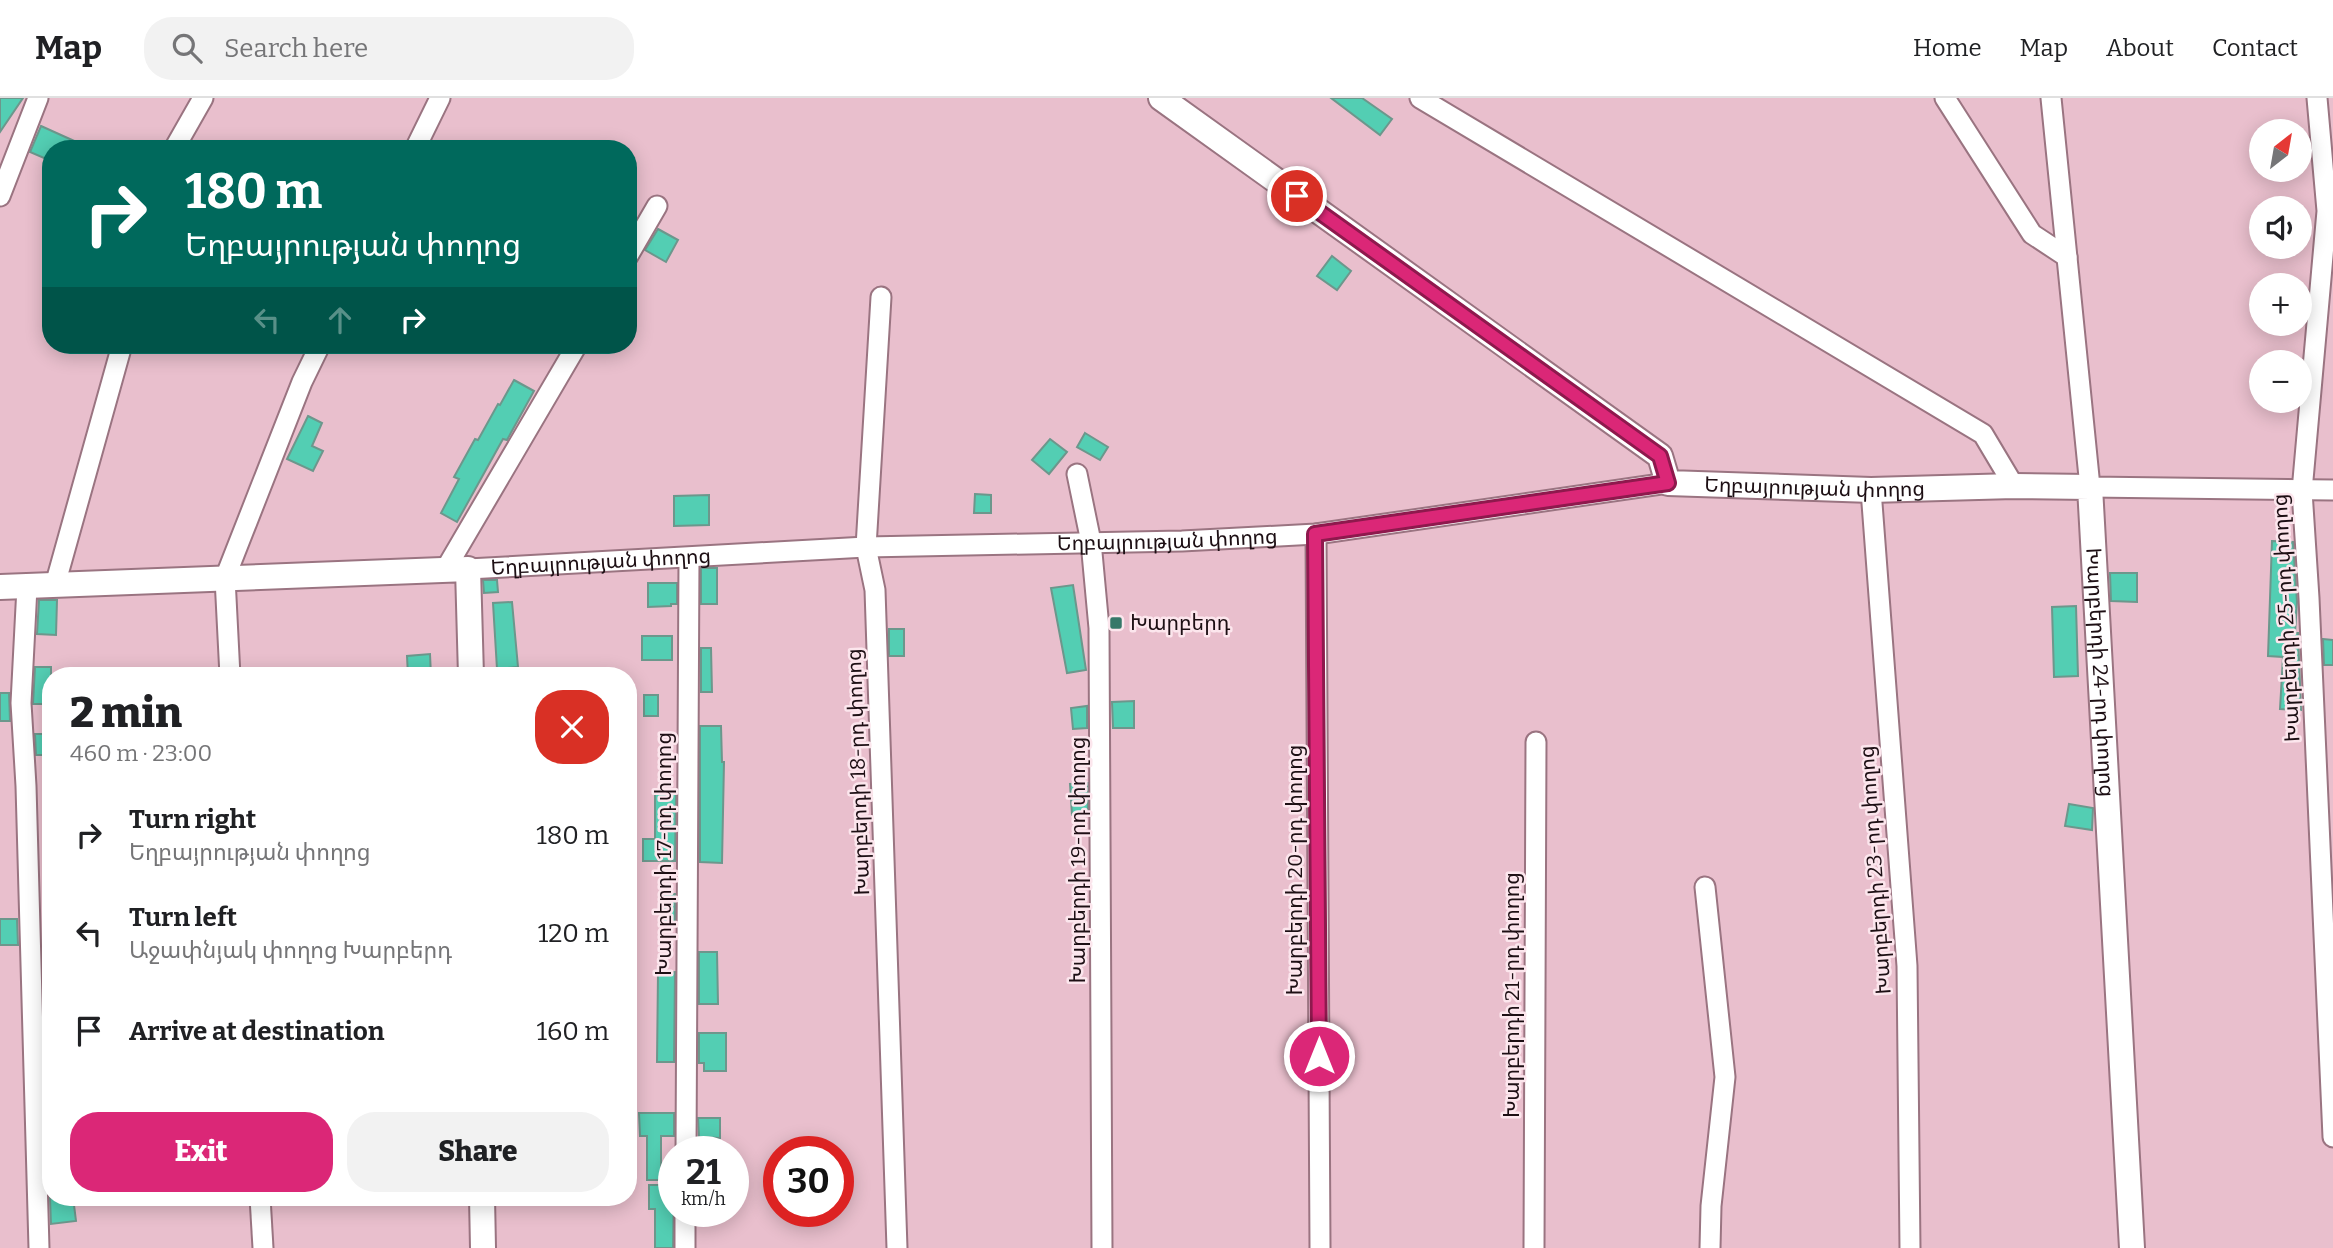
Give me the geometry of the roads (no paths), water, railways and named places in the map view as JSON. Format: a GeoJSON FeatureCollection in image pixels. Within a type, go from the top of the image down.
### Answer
{"type":"FeatureCollection","features":[{"type":"Feature","properties":{"kind":"street"},"geometry":{"type":"LineString","coordinates":[[0,196],[38,98]]}},
{"type":"Feature","properties":{"kind":"street"},"geometry":{"type":"LineString","coordinates":[[179,140],[203,98]]}},
{"type":"Feature","properties":{"kind":"street"},"geometry":{"type":"LineString","coordinates":[[419,140],[440,98]]}},
{"type":"Feature","properties":{"kind":"street"},"geometry":{"type":"LineString","coordinates":[[1161,98],[1660,456],[1668,483]]}},
{"type":"Feature","properties":{"kind":"street"},"geometry":{"type":"LineString","coordinates":[[1420,98],[1983,434],[2014,486]]}},
{"type":"Feature","properties":{"kind":"street"},"geometry":{"type":"LineString","coordinates":[[1945,98],[2032,234],[2067,257]]}},
{"type":"Feature","properties":{"kind":"street","name":"Խարբերդի 24-րդ փողոց"},"geometry":{"type":"LineString","coordinates":[[2051,98],[2090,487],[2132,1248]]}},
{"type":"Feature","properties":{"kind":"street","name":"Խարբերդի 25-րդ փողոց"},"geometry":{"type":"LineString","coordinates":[[2317,98],[2328,211],[2302,491],[2333,1137]]}},
{"type":"Feature","properties":{"kind":"street"},"geometry":{"type":"LineString","coordinates":[[637,240],[657,206]]}},
{"type":"Feature","properties":{"kind":"street","name":"Խարբերդի 18-րդ փողոց"},"geometry":{"type":"LineString","coordinates":[[881,297],[866,547],[875,590],[897,1248]]}},
{"type":"Feature","properties":{"kind":"street"},"geometry":{"type":"LineString","coordinates":[[55,585],[119,354]]}},
{"type":"Feature","properties":{"kind":"street"},"geometry":{"type":"LineString","coordinates":[[230,667],[225,578],[302,382],[316,354]]}},
{"type":"Feature","properties":{"kind":"street"},"geometry":{"type":"LineString","coordinates":[[470,667],[457,570],[572,354]]}},
{"type":"Feature","properties":{"kind":"street","name":"Խարբերդի 19-րդ փողոց"},"geometry":{"type":"LineString","coordinates":[[1077,474],[1091,542],[1099,628],[1102,1248]]}},
{"type":"Feature","properties":{"kind":"street","name":"Եղբայրության փողոց"},"geometry":{"type":"LineString","coordinates":[[0,587],[457,570],[866,547],[1182,541],[1315,534],[1668,483],[1871,489],[2014,486],[2333,490]]}},
{"type":"Feature","properties":{"kind":"street","name":"Խարբերդի 23-րդ փողոց"},"geometry":{"type":"LineString","coordinates":[[1871,489],[1907,966],[1910,1248]]}},
{"type":"Feature","properties":{"kind":"street","name":"Խարբերդի 20-րդ փողոց"},"geometry":{"type":"LineString","coordinates":[[1315,534],[1320,1248]]}},
{"type":"Feature","properties":{"kind":"street","name":"Խարբերդի 17-րդ փողոց"},"geometry":{"type":"LineString","coordinates":[[686,1136],[689,558]]}},
{"type":"Feature","properties":{"kind":"street"},"geometry":{"type":"LineString","coordinates":[[27,587],[21,703],[26,786],[39,1248]]}},
{"type":"Feature","properties":{"kind":"street","name":"Խարբերդի 21-րդ փողոց"},"geometry":{"type":"LineString","coordinates":[[1534,1248],[1536,742]]}},
{"type":"Feature","properties":{"kind":"street"},"geometry":{"type":"LineString","coordinates":[[1705,887],[1725,1077],[1711,1206],[1710,1248]]}},
{"type":"Feature","properties":{"kind":"street"},"geometry":{"type":"LineString","coordinates":[[261,1206],[263,1248]]}},
{"type":"Feature","properties":{"kind":"street"},"geometry":{"type":"LineString","coordinates":[[482,1206],[483,1248]]}},
{"type":"Feature","properties":{"kind":"street"},"geometry":{"type":"LineString","coordinates":[[685,1227],[685,1248]]}},
{"type":"Feature","properties":{"kind":"place","name":"Խարբերդ"},"geometry":{"type":"Point","coordinates":[1116,623]}}]}
